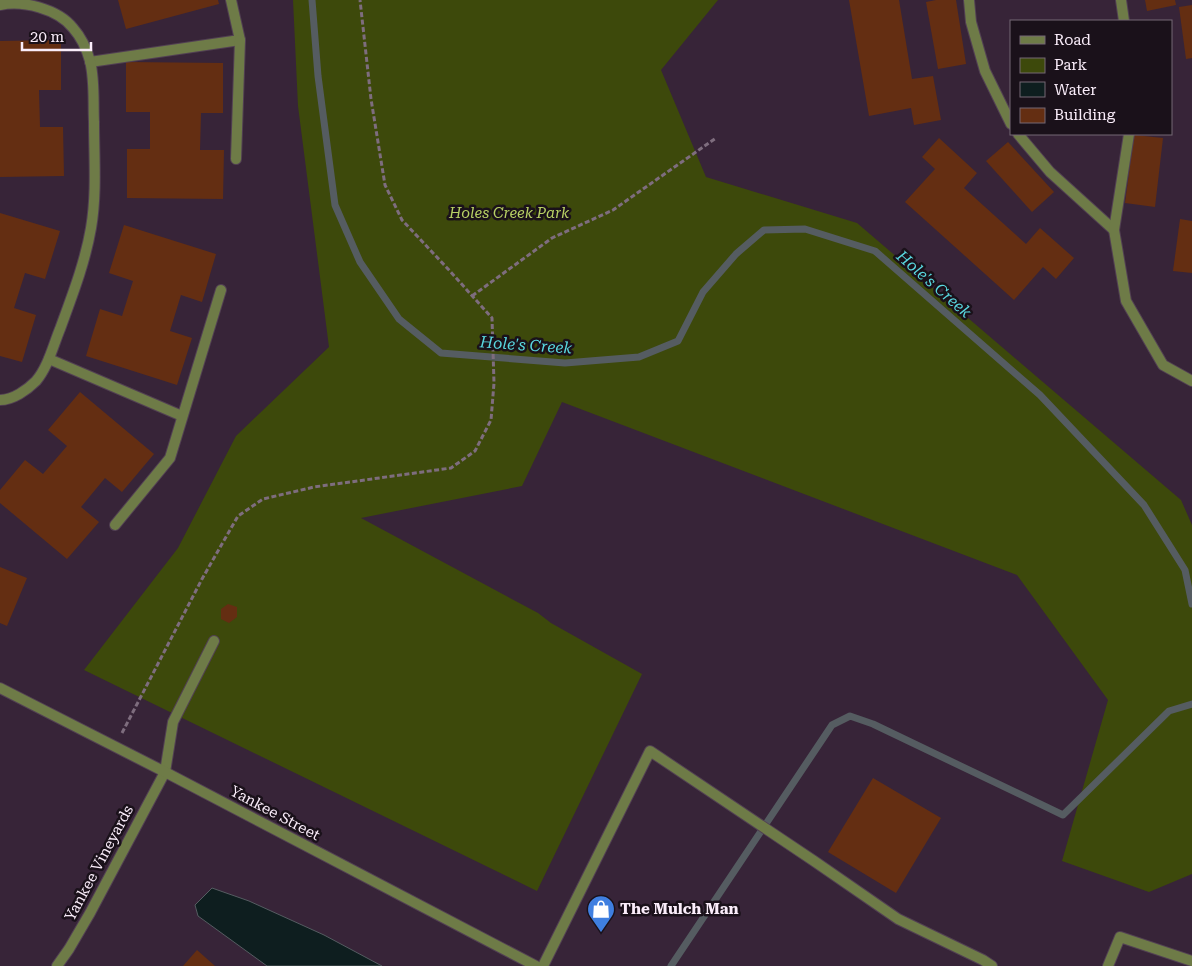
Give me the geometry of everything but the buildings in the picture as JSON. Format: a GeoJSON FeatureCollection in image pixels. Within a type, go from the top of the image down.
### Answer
{"type":"FeatureCollection","features":[{"type":"Feature","properties":{"kind":"street"},"geometry":{"type":"LineString","coordinates":[[231,0],[240,40],[236,159]]}},
{"type":"Feature","properties":{"kind":"street"},"geometry":{"type":"LineString","coordinates":[[969,0],[971,22],[985,72],[1010,122]]}},
{"type":"Feature","properties":{"kind":"street"},"geometry":{"type":"LineString","coordinates":[[1121,0],[1124,20]]}},
{"type":"Feature","properties":{"kind":"street"},"geometry":{"type":"LineString","coordinates":[[0,5],[28,4],[46,9],[63,18],[83,43],[90,62],[93,83],[95,190],[91,227],[81,270],[49,359],[37,380],[24,391],[9,399],[0,400]]}},
{"type":"Feature","properties":{"kind":"street"},"geometry":{"type":"LineString","coordinates":[[90,62],[240,40]]}},
{"type":"Feature","properties":{"kind":"street"},"geometry":{"type":"LineString","coordinates":[[1019,135],[1050,172],[1114,230]]}},
{"type":"Feature","properties":{"kind":"street"},"geometry":{"type":"LineString","coordinates":[[1129,135],[1114,230],[1126,301],[1163,365],[1192,381]]}},
{"type":"Feature","properties":{"kind":"street"},"geometry":{"type":"LineString","coordinates":[[115,525],[170,458],[221,290]]}},
{"type":"Feature","properties":{"kind":"street"},"geometry":{"type":"LineString","coordinates":[[49,359],[182,416]]}},
{"type":"Feature","properties":{"kind":"street","name":"Yankee Vineyards"},"geometry":{"type":"LineString","coordinates":[[56,966],[69,949],[90,913],[165,772],[173,722],[214,641]]}},
{"type":"Feature","properties":{"kind":"street","name":"Yankee Street"},"geometry":{"type":"LineString","coordinates":[[0,688],[536,966]]}},
{"type":"Feature","properties":{"kind":"street"},"geometry":{"type":"LineString","coordinates":[[543,966],[650,751],[898,920],[992,966]]}},
{"type":"Feature","properties":{"kind":"street"},"geometry":{"type":"LineString","coordinates":[[1108,966],[1120,937],[1192,961]]}},
{"type":"Feature","properties":{"kind":"path"},"geometry":{"type":"LineString","coordinates":[[115,747],[202,579],[238,516],[263,499],[306,489],[451,468],[475,451],[491,420],[494,383],[492,318],[402,220],[385,185],[371,99],[360,0]]}},
{"type":"Feature","properties":{"kind":"path"},"geometry":{"type":"LineString","coordinates":[[472,296],[552,238],[613,210],[716,138]]}},
{"type":"Feature","properties":{"kind":"green space","name":"Holes Creek Park"},"geometry":{"type":"Polygon","coordinates":[[[293,0],[718,0],[661,70],[706,177],[857,223],[1181,500],[1192,525],[1192,874],[1149,892],[1062,861],[1108,700],[1017,575],[562,402],[522,486],[361,518],[538,613],[551,623],[642,674],[537,891],[84,670],[178,548],[236,436],[329,347],[298,106],[293,0]]]}},
{"type":"Feature","properties":{"kind":"water"},"geometry":{"type":"Polygon","coordinates":[[[212,888],[249,901],[324,935],[382,966],[267,966],[198,916],[195,905],[212,888]]]}},
{"type":"Feature","properties":{"kind":"waterway","name":"Hole's Creek"},"geometry":{"type":"LineString","coordinates":[[312,0],[318,76],[335,205],[360,262],[399,319],[441,353],[565,363],[639,357],[678,341],[703,292],[736,254],[764,230],[805,229],[875,251],[1040,395],[1144,505],[1185,570],[1192,604]]}},
{"type":"Feature","properties":{"kind":"waterway"},"geometry":{"type":"LineString","coordinates":[[671,966],[832,725],[850,716],[873,724],[1063,815],[1169,711],[1192,704]]}},
{"type":"Feature","properties":{"kind":"place","name":"The Mulch Man"},"geometry":{"type":"Point","coordinates":[601,933]}}]}
